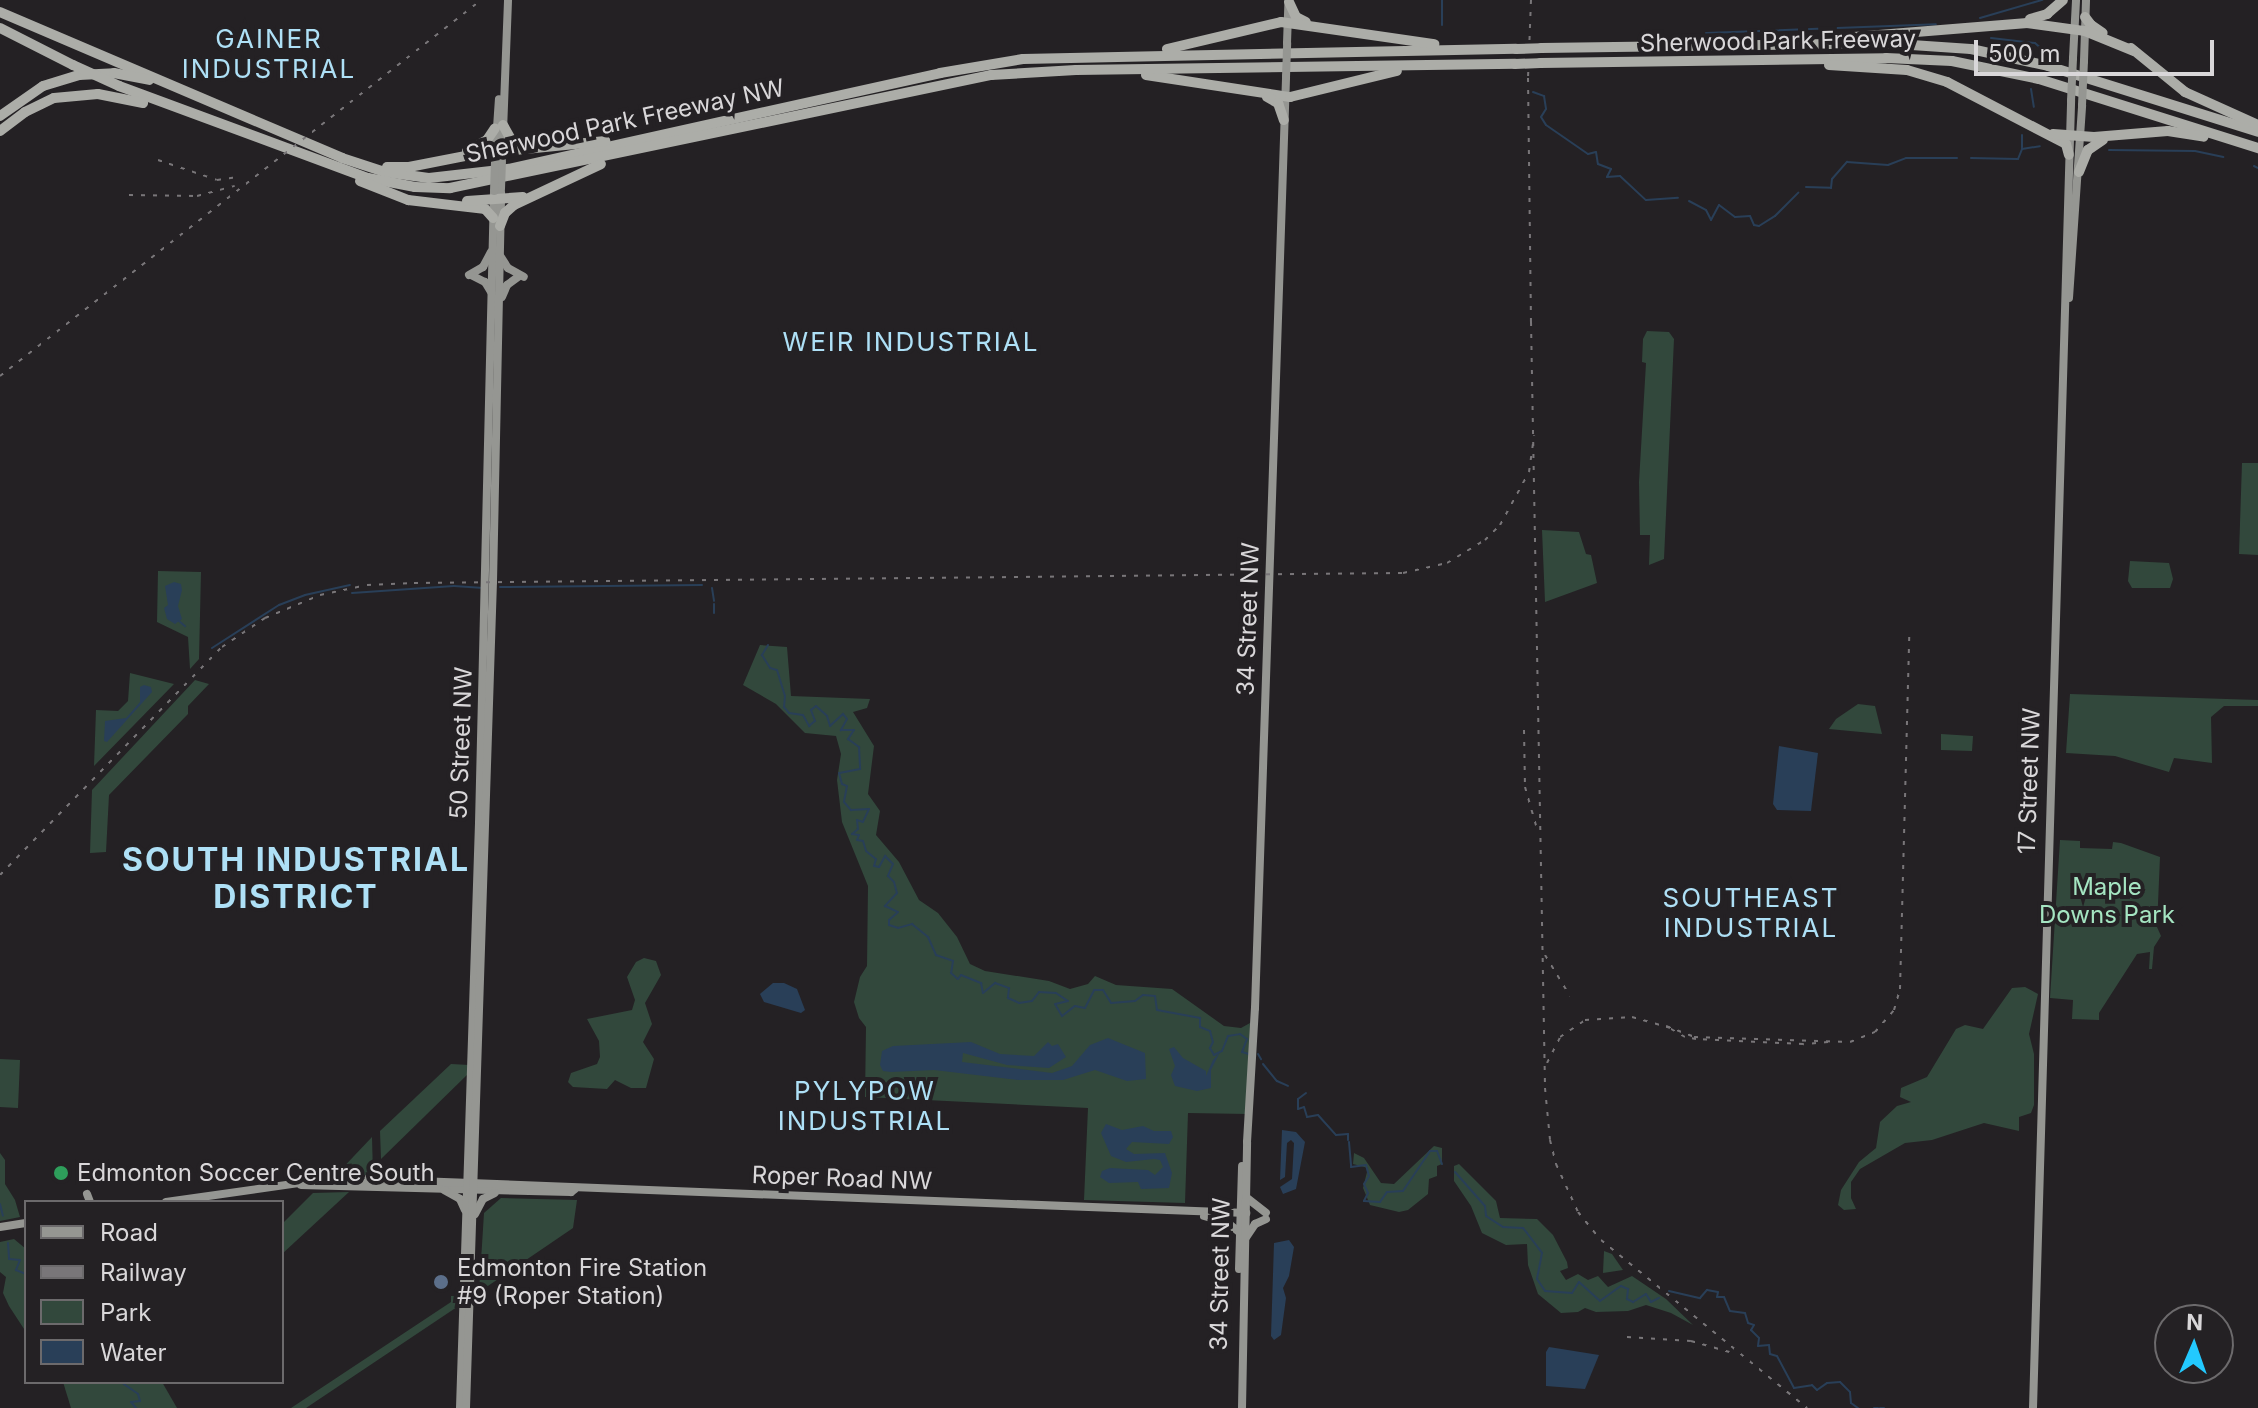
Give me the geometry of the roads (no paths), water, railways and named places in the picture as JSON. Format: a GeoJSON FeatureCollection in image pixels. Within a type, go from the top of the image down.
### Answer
{"type":"FeatureCollection","features":[{"type":"Feature","properties":{"kind":"highway"},"geometry":{"type":"LineString","coordinates":[[1660,46],[1899,36],[2012,23],[2047,14],[2063,0]]}},
{"type":"Feature","properties":{"kind":"highway"},"geometry":{"type":"LineString","coordinates":[[1289,1],[1296,17],[1311,24]]}},
{"type":"Feature","properties":{"kind":"highway","name":"Sherwood Park Freeway NW"},"geometry":{"type":"LineString","coordinates":[[0,12],[320,149],[385,172],[445,178],[483,174],[988,64],[1054,56],[1286,48]]}},
{"type":"Feature","properties":{"kind":"highway"},"geometry":{"type":"LineString","coordinates":[[2085,17],[2095,28],[2134,51],[2185,92],[2258,125]]}},
{"type":"Feature","properties":{"kind":"highway"},"geometry":{"type":"LineString","coordinates":[[1131,54],[1288,22],[1405,42],[1503,49]]}},
{"type":"Feature","properties":{"kind":"highway"},"geometry":{"type":"LineString","coordinates":[[2012,23],[2080,30],[2134,51]]}},
{"type":"Feature","properties":{"kind":"highway","name":"Sherwood Park Freeway NW"},"geometry":{"type":"LineString","coordinates":[[0,28],[119,86],[301,154],[383,181],[450,188],[959,80],[1076,70],[1286,72]]}},
{"type":"Feature","properties":{"kind":"highway","name":"Sherwood Park Freeway"},"geometry":{"type":"LineString","coordinates":[[1286,48],[1516,49],[1915,44],[1971,49],[2048,66],[2258,132]]}},
{"type":"Feature","properties":{"kind":"highway","name":"Sherwood Park Freeway"},"geometry":{"type":"LineString","coordinates":[[1286,72],[1440,65],[1896,58],[1973,64],[2051,82],[2258,150]]}},
{"type":"Feature","properties":{"kind":"highway"},"geometry":{"type":"LineString","coordinates":[[1732,60],[1883,67],[1917,72],[1966,90],[2066,144],[2069,155]]}},
{"type":"Feature","properties":{"kind":"highway"},"geometry":{"type":"LineString","coordinates":[[1076,70],[1160,76],[1285,97],[1385,73],[1440,65]]}},
{"type":"Feature","properties":{"kind":"highway"},"geometry":{"type":"LineString","coordinates":[[0,116],[27,94],[79,75],[129,76],[189,94]]}},
{"type":"Feature","properties":{"kind":"highway"},"geometry":{"type":"LineString","coordinates":[[0,131],[25,112],[54,98],[98,94],[133,100],[246,138],[252,136]]}},
{"type":"Feature","properties":{"kind":"highway"},"geometry":{"type":"LineString","coordinates":[[1265,96],[1278,103],[1284,120]]}},
{"type":"Feature","properties":{"kind":"highway"},"geometry":{"type":"LineString","coordinates":[[452,158],[480,146],[499,126],[517,145],[533,149]]}},
{"type":"Feature","properties":{"kind":"highway"},"geometry":{"type":"LineString","coordinates":[[2035,129],[2075,137],[2181,132],[2258,150]]}},
{"type":"Feature","properties":{"kind":"highway"},"geometry":{"type":"LineString","coordinates":[[320,149],[394,168],[452,158],[498,157],[533,149],[667,133]]}},
{"type":"Feature","properties":{"kind":"highway"},"geometry":{"type":"LineString","coordinates":[[2079,172],[2092,146],[2125,135]]}},
{"type":"Feature","properties":{"kind":"highway"},"geometry":{"type":"LineString","coordinates":[[301,154],[386,192],[430,203],[482,208],[497,222],[510,209],[540,191],[640,150]]}},
{"type":"Feature","properties":{"kind":"highway"},"geometry":{"type":"LineString","coordinates":[[430,203],[540,191]]}},
{"type":"Feature","properties":{"kind":"main road","name":"50 Street NW"},"geometry":{"type":"LineString","coordinates":[[471,1154],[492,293],[508,0]]}},
{"type":"Feature","properties":{"kind":"main road"},"geometry":{"type":"LineString","coordinates":[[2076,0],[2080,30]]}},
{"type":"Feature","properties":{"kind":"main road","name":"17 Street NW"},"geometry":{"type":"LineString","coordinates":[[2064,347],[2079,172],[2071,101],[2073,58],[2085,17],[2086,0]]}},
{"type":"Feature","properties":{"kind":"main road","name":"34 Street NW"},"geometry":{"type":"LineString","coordinates":[[1243,1215],[1247,1198],[1247,1142],[1256,992],[1289,1]]}},
{"type":"Feature","properties":{"kind":"main road","name":"17 Street NW"},"geometry":{"type":"LineString","coordinates":[[2033,1408],[2069,155],[2082,105],[2084,61],[2080,30]]}},
{"type":"Feature","properties":{"kind":"main road","name":"50 Street NW"},"geometry":{"type":"LineString","coordinates":[[466,1408],[469,1218],[499,305],[496,250]]}},
{"type":"Feature","properties":{"kind":"main road"},"geometry":{"type":"LineString","coordinates":[[492,293],[485,282],[470,275],[485,264],[496,250],[508,268],[521,277],[507,285],[499,305]]}},
{"type":"Feature","properties":{"kind":"main road","name":"34 Street NW"},"geometry":{"type":"LineString","coordinates":[[1239,1408],[1242,1177],[1247,1142]]}},
{"type":"Feature","properties":{"kind":"main road"},"geometry":{"type":"LineString","coordinates":[[471,1154],[478,1169],[503,1187],[482,1201],[469,1218],[460,1199],[442,1185],[459,1174],[471,1154]]}},
{"type":"Feature","properties":{"kind":"main road"},"geometry":{"type":"LineString","coordinates":[[1223,1212],[1236,1202],[1242,1177]]}},
{"type":"Feature","properties":{"kind":"main road","name":"Roper Road NW"},"geometry":{"type":"LineString","coordinates":[[182,1200],[301,1185],[470,1185],[1243,1215]]}},
{"type":"Feature","properties":{"kind":"main road"},"geometry":{"type":"LineString","coordinates":[[1204,1216],[1228,1223],[1242,1236],[1266,1216],[1247,1198]]}},
{"type":"Feature","properties":{"kind":"main road","name":"Roper Road NW"},"geometry":{"type":"LineString","coordinates":[[1107,1209],[1112,1213],[1243,1215]]}},
{"type":"Feature","properties":{"kind":"main road","name":"50 Street NW"},"geometry":{"type":"LineString","coordinates":[[460,1408],[469,1218]]}},
{"type":"Feature","properties":{"kind":"main road"},"geometry":{"type":"LineString","coordinates":[[0,1229],[24,1225]]}},
{"type":"Feature","properties":{"kind":"water"},"geometry":{"type":"Polygon","coordinates":[[[174,582],[181,584],[182,590],[178,606],[182,619],[175,624],[167,619],[164,608],[168,605],[165,586],[174,582]]]}},
{"type":"Feature","properties":{"kind":"water"},"geometry":{"type":"Polygon","coordinates":[[[140,687],[151,687],[152,692],[107,742],[104,741],[105,721],[126,718],[140,702],[140,687]]]}},
{"type":"Feature","properties":{"kind":"water"},"geometry":{"type":"Polygon","coordinates":[[[1779,746],[1818,753],[1811,811],[1777,810],[1773,804],[1779,746]]]}},
{"type":"Feature","properties":{"kind":"water"},"geometry":{"type":"Polygon","coordinates":[[[773,983],[784,983],[797,989],[805,1010],[801,1013],[764,1002],[760,994],[773,983]]]}},
{"type":"Feature","properties":{"kind":"water"},"geometry":{"type":"Polygon","coordinates":[[[1108,1038],[1145,1053],[1146,1079],[1127,1081],[1095,1070],[1063,1080],[1019,1080],[934,1070],[891,1072],[883,1071],[880,1065],[882,1051],[893,1046],[971,1042],[1000,1054],[1034,1056],[1048,1042],[1052,1046],[1058,1044],[1066,1057],[1049,1068],[1007,1065],[963,1053],[962,1062],[1052,1073],[1072,1066],[1090,1045],[1108,1038]]]}},
{"type":"Feature","properties":{"kind":"water"},"geometry":{"type":"Polygon","coordinates":[[[1174,1047],[1183,1058],[1206,1071],[1206,1076],[1220,1052],[1211,1070],[1211,1088],[1197,1091],[1175,1086],[1171,1075],[1175,1066],[1169,1049],[1174,1047]]]}},
{"type":"Feature","properties":{"kind":"water"},"geometry":{"type":"Polygon","coordinates":[[[1106,1124],[1122,1130],[1143,1126],[1154,1131],[1171,1131],[1173,1137],[1169,1144],[1132,1142],[1126,1149],[1134,1154],[1165,1153],[1172,1173],[1169,1188],[1141,1189],[1138,1182],[1109,1183],[1100,1177],[1102,1171],[1110,1168],[1148,1170],[1155,1175],[1163,1167],[1160,1160],[1126,1162],[1111,1156],[1101,1133],[1106,1124]]]}},
{"type":"Feature","properties":{"kind":"water"},"geometry":{"type":"Polygon","coordinates":[[[1282,1130],[1296,1132],[1305,1142],[1296,1189],[1283,1194],[1280,1187],[1292,1179],[1294,1143],[1291,1140],[1287,1143],[1285,1177],[1280,1180],[1282,1130]]]}},
{"type":"Feature","properties":{"kind":"water"},"geometry":{"type":"Polygon","coordinates":[[[1289,1240],[1294,1247],[1289,1276],[1283,1288],[1286,1298],[1281,1335],[1274,1340],[1271,1336],[1274,1243],[1289,1240]]]}},
{"type":"Feature","properties":{"kind":"water"},"geometry":{"type":"Polygon","coordinates":[[[1549,1347],[1599,1355],[1585,1389],[1546,1386],[1546,1352],[1549,1347]]]}},
{"type":"Feature","properties":{"kind":"waterway"},"geometry":{"type":"LineString","coordinates":[[1442,0],[1442,25]]}},
{"type":"Feature","properties":{"kind":"waterway"},"geometry":{"type":"LineString","coordinates":[[1980,18],[2042,0]]}},
{"type":"Feature","properties":{"kind":"waterway"},"geometry":{"type":"LineString","coordinates":[[1706,33],[1936,24]]}},
{"type":"Feature","properties":{"kind":"waterway"},"geometry":{"type":"LineString","coordinates":[[1991,38],[2035,43],[2042,49]]}},
{"type":"Feature","properties":{"kind":"waterway"},"geometry":{"type":"LineString","coordinates":[[2031,89],[2034,107]]}},
{"type":"Feature","properties":{"kind":"waterway"},"geometry":{"type":"LineString","coordinates":[[1533,92],[1544,96],[1546,109],[1541,117],[1546,125],[1588,154],[1596,152],[1598,164],[1611,169],[1607,177],[1620,176],[1646,200],[1678,198]]}},
{"type":"Feature","properties":{"kind":"waterway"},"geometry":{"type":"LineString","coordinates":[[2022,135],[2022,149]]}},
{"type":"Feature","properties":{"kind":"waterway"},"geometry":{"type":"LineString","coordinates":[[1971,158],[2018,159],[2022,149],[2040,146]]}},
{"type":"Feature","properties":{"kind":"waterway"},"geometry":{"type":"LineString","coordinates":[[2109,150],[2195,151],[2223,157]]}},
{"type":"Feature","properties":{"kind":"waterway"},"geometry":{"type":"LineString","coordinates":[[1806,187],[1831,188],[1832,179],[1847,162],[1888,165],[1906,158],[1957,158]]}},
{"type":"Feature","properties":{"kind":"waterway"},"geometry":{"type":"LineString","coordinates":[[2254,166],[2258,168]]}},
{"type":"Feature","properties":{"kind":"waterway"},"geometry":{"type":"LineString","coordinates":[[1689,201],[1706,210],[1711,220],[1719,205],[1735,217],[1750,216],[1754,225],[1759,226],[1775,216],[1798,193]]}},
{"type":"Feature","properties":{"kind":"waterway"},"geometry":{"type":"LineString","coordinates":[[212,648],[279,605],[305,595],[350,585]]}},
{"type":"Feature","properties":{"kind":"waterway"},"geometry":{"type":"LineString","coordinates":[[500,587],[702,585]]}},
{"type":"Feature","properties":{"kind":"waterway"},"geometry":{"type":"LineString","coordinates":[[352,593],[454,586],[480,588]]}},
{"type":"Feature","properties":{"kind":"waterway"},"geometry":{"type":"LineString","coordinates":[[712,588],[714,601]]}},
{"type":"Feature","properties":{"kind":"waterway"},"geometry":{"type":"LineString","coordinates":[[714,604],[714,613]]}},
{"type":"Feature","properties":{"kind":"waterway"},"geometry":{"type":"LineString","coordinates":[[179,621],[185,626]]}},
{"type":"Feature","properties":{"kind":"waterway"},"geometry":{"type":"LineString","coordinates":[[768,645],[762,655],[770,668],[777,670],[785,696],[784,707],[789,713],[803,715],[809,726],[815,721],[811,710],[816,706],[827,716],[830,726],[843,714],[847,719],[841,730],[854,730],[848,739],[859,747],[860,769],[839,773],[842,784],[847,786],[844,802],[851,810],[869,809],[863,822],[857,820],[858,829],[852,834],[859,835],[857,840],[863,841],[866,851],[876,859],[874,866],[879,867],[885,856],[893,864],[888,876],[894,882],[897,893],[885,906],[898,912],[889,920],[889,925],[898,928],[912,924],[928,937],[936,955],[953,961],[951,973],[958,979],[961,975],[981,983],[983,993],[995,983],[1009,988],[1008,998],[1019,1003],[1032,1001],[1039,992],[1056,993],[1068,1001],[1055,1004],[1062,1016],[1075,1006],[1085,1008],[1094,990],[1103,990],[1111,1003],[1135,1001],[1143,995],[1155,996],[1157,1010],[1200,1018],[1200,1027],[1210,1031],[1213,1042],[1210,1048],[1214,1055],[1222,1051],[1228,1036],[1240,1034],[1247,1039],[1242,1052],[1249,1054]]}},
{"type":"Feature","properties":{"kind":"waterway"},"geometry":{"type":"LineString","coordinates":[[1258,1054],[1261,1059]]}},
{"type":"Feature","properties":{"kind":"waterway"},"geometry":{"type":"LineString","coordinates":[[1263,1064],[1277,1081],[1288,1086]]}},
{"type":"Feature","properties":{"kind":"waterway"},"geometry":{"type":"LineString","coordinates":[[1306,1093],[1298,1099],[1298,1109],[1304,1107],[1307,1117],[1318,1115],[1336,1135],[1348,1134],[1348,1140]]}},
{"type":"Feature","properties":{"kind":"waterway"},"geometry":{"type":"LineString","coordinates":[[1349,1142],[1351,1167],[1366,1165],[1369,1176],[1364,1184],[1368,1193],[1364,1201],[1380,1202],[1387,1192],[1403,1191],[1430,1151],[1437,1151],[1442,1164]]}},
{"type":"Feature","properties":{"kind":"waterway"},"geometry":{"type":"LineString","coordinates":[[1455,1172],[1485,1206],[1486,1216],[1503,1227],[1523,1228],[1527,1233],[1542,1253],[1537,1279],[1545,1291],[1572,1293],[1579,1282],[1600,1301],[1621,1286],[1628,1289],[1627,1299],[1633,1302],[1646,1294],[1651,1302],[1659,1298]]}},
{"type":"Feature","properties":{"kind":"waterway"},"geometry":{"type":"LineString","coordinates":[[0,1204],[3,1216]]}},
{"type":"Feature","properties":{"kind":"waterway"},"geometry":{"type":"LineString","coordinates":[[8,1243],[9,1259],[20,1260],[16,1270],[24,1273]]}},
{"type":"Feature","properties":{"kind":"waterway"},"geometry":{"type":"LineString","coordinates":[[1669,1291],[1700,1298],[1707,1290],[1718,1292],[1717,1297],[1724,1297],[1730,1311],[1745,1313],[1748,1323],[1754,1325],[1751,1330],[1759,1338],[1758,1346],[1769,1345],[1770,1354],[1777,1356],[1794,1388],[1812,1385],[1817,1390],[1827,1383],[1840,1382],[1850,1392],[1851,1403],[1858,1408]]}},
{"type":"Feature","properties":{"kind":"waterway"},"geometry":{"type":"LineString","coordinates":[[124,1384],[138,1394],[140,1401],[131,1402],[136,1408]]}},
{"type":"Feature","properties":{"kind":"railway"},"geometry":{"type":"LineString","coordinates":[[0,376],[481,0]]}},
{"type":"Feature","properties":{"kind":"railway"},"geometry":{"type":"LineString","coordinates":[[1531,0],[1528,78],[1531,322],[1545,1088],[1550,1140],[1556,1164],[1578,1212],[1601,1240],[1807,1408]]}},
{"type":"Feature","properties":{"kind":"railway"},"geometry":{"type":"LineString","coordinates":[[158,160],[217,180],[238,177]]}},
{"type":"Feature","properties":{"kind":"railway"},"geometry":{"type":"LineString","coordinates":[[129,195],[197,196],[235,186]]}},
{"type":"Feature","properties":{"kind":"railway"},"geometry":{"type":"LineString","coordinates":[[0,875],[222,647],[265,618],[320,595],[367,585],[414,583],[1403,573],[1447,563],[1485,540],[1500,525],[1529,472],[1534,435]]}},
{"type":"Feature","properties":{"kind":"railway"},"geometry":{"type":"LineString","coordinates":[[1828,1042],[1803,1044],[1696,1039],[1685,1037],[1666,1026],[1694,1037],[1850,1042],[1875,1032],[1894,1010],[1900,989],[1909,635]]}},
{"type":"Feature","properties":{"kind":"railway"},"geometry":{"type":"LineString","coordinates":[[1524,730],[1525,787],[1536,825]]}},
{"type":"Feature","properties":{"kind":"railway"},"geometry":{"type":"LineString","coordinates":[[1545,955],[1570,996]]}},
{"type":"Feature","properties":{"kind":"railway"},"geometry":{"type":"LineString","coordinates":[[1547,1063],[1560,1037],[1585,1020],[1632,1017],[1674,1029]]}},
{"type":"Feature","properties":{"kind":"railway"},"geometry":{"type":"LineString","coordinates":[[1627,1337],[1691,1341],[1729,1352]]}},
{"type":"Feature","properties":{"kind":"place","name":"Edmonton Soccer Centre South"},"geometry":{"type":"Point","coordinates":[61,1173]}},
{"type":"Feature","properties":{"kind":"place","name":"Edmonton Fire Station #9 (Roper Station)"},"geometry":{"type":"Point","coordinates":[441,1282]}},
{"type":"Feature","properties":{"kind":"district","name":"GAINER INDUSTRIAL"},"geometry":{"type":"Point","coordinates":[269,54]}},
{"type":"Feature","properties":{"kind":"district","name":"WEIR INDUSTRIAL"},"geometry":{"type":"Point","coordinates":[911,342]}},
{"type":"Feature","properties":{"kind":"district","name":"SOUTH INDUSTRIAL DISTRICT"},"geometry":{"type":"Point","coordinates":[296,880]}},
{"type":"Feature","properties":{"kind":"district","name":"SOUTHEAST INDUSTRIAL"},"geometry":{"type":"Point","coordinates":[1751,913]}},
{"type":"Feature","properties":{"kind":"district","name":"PYLYPOW INDUSTRIAL"},"geometry":{"type":"Point","coordinates":[865,1106]}},
{"type":"Feature","properties":{"kind":"park label","name":"Maple Downs Park"},"geometry":{"type":"Point","coordinates":[2107,901]}}]}
